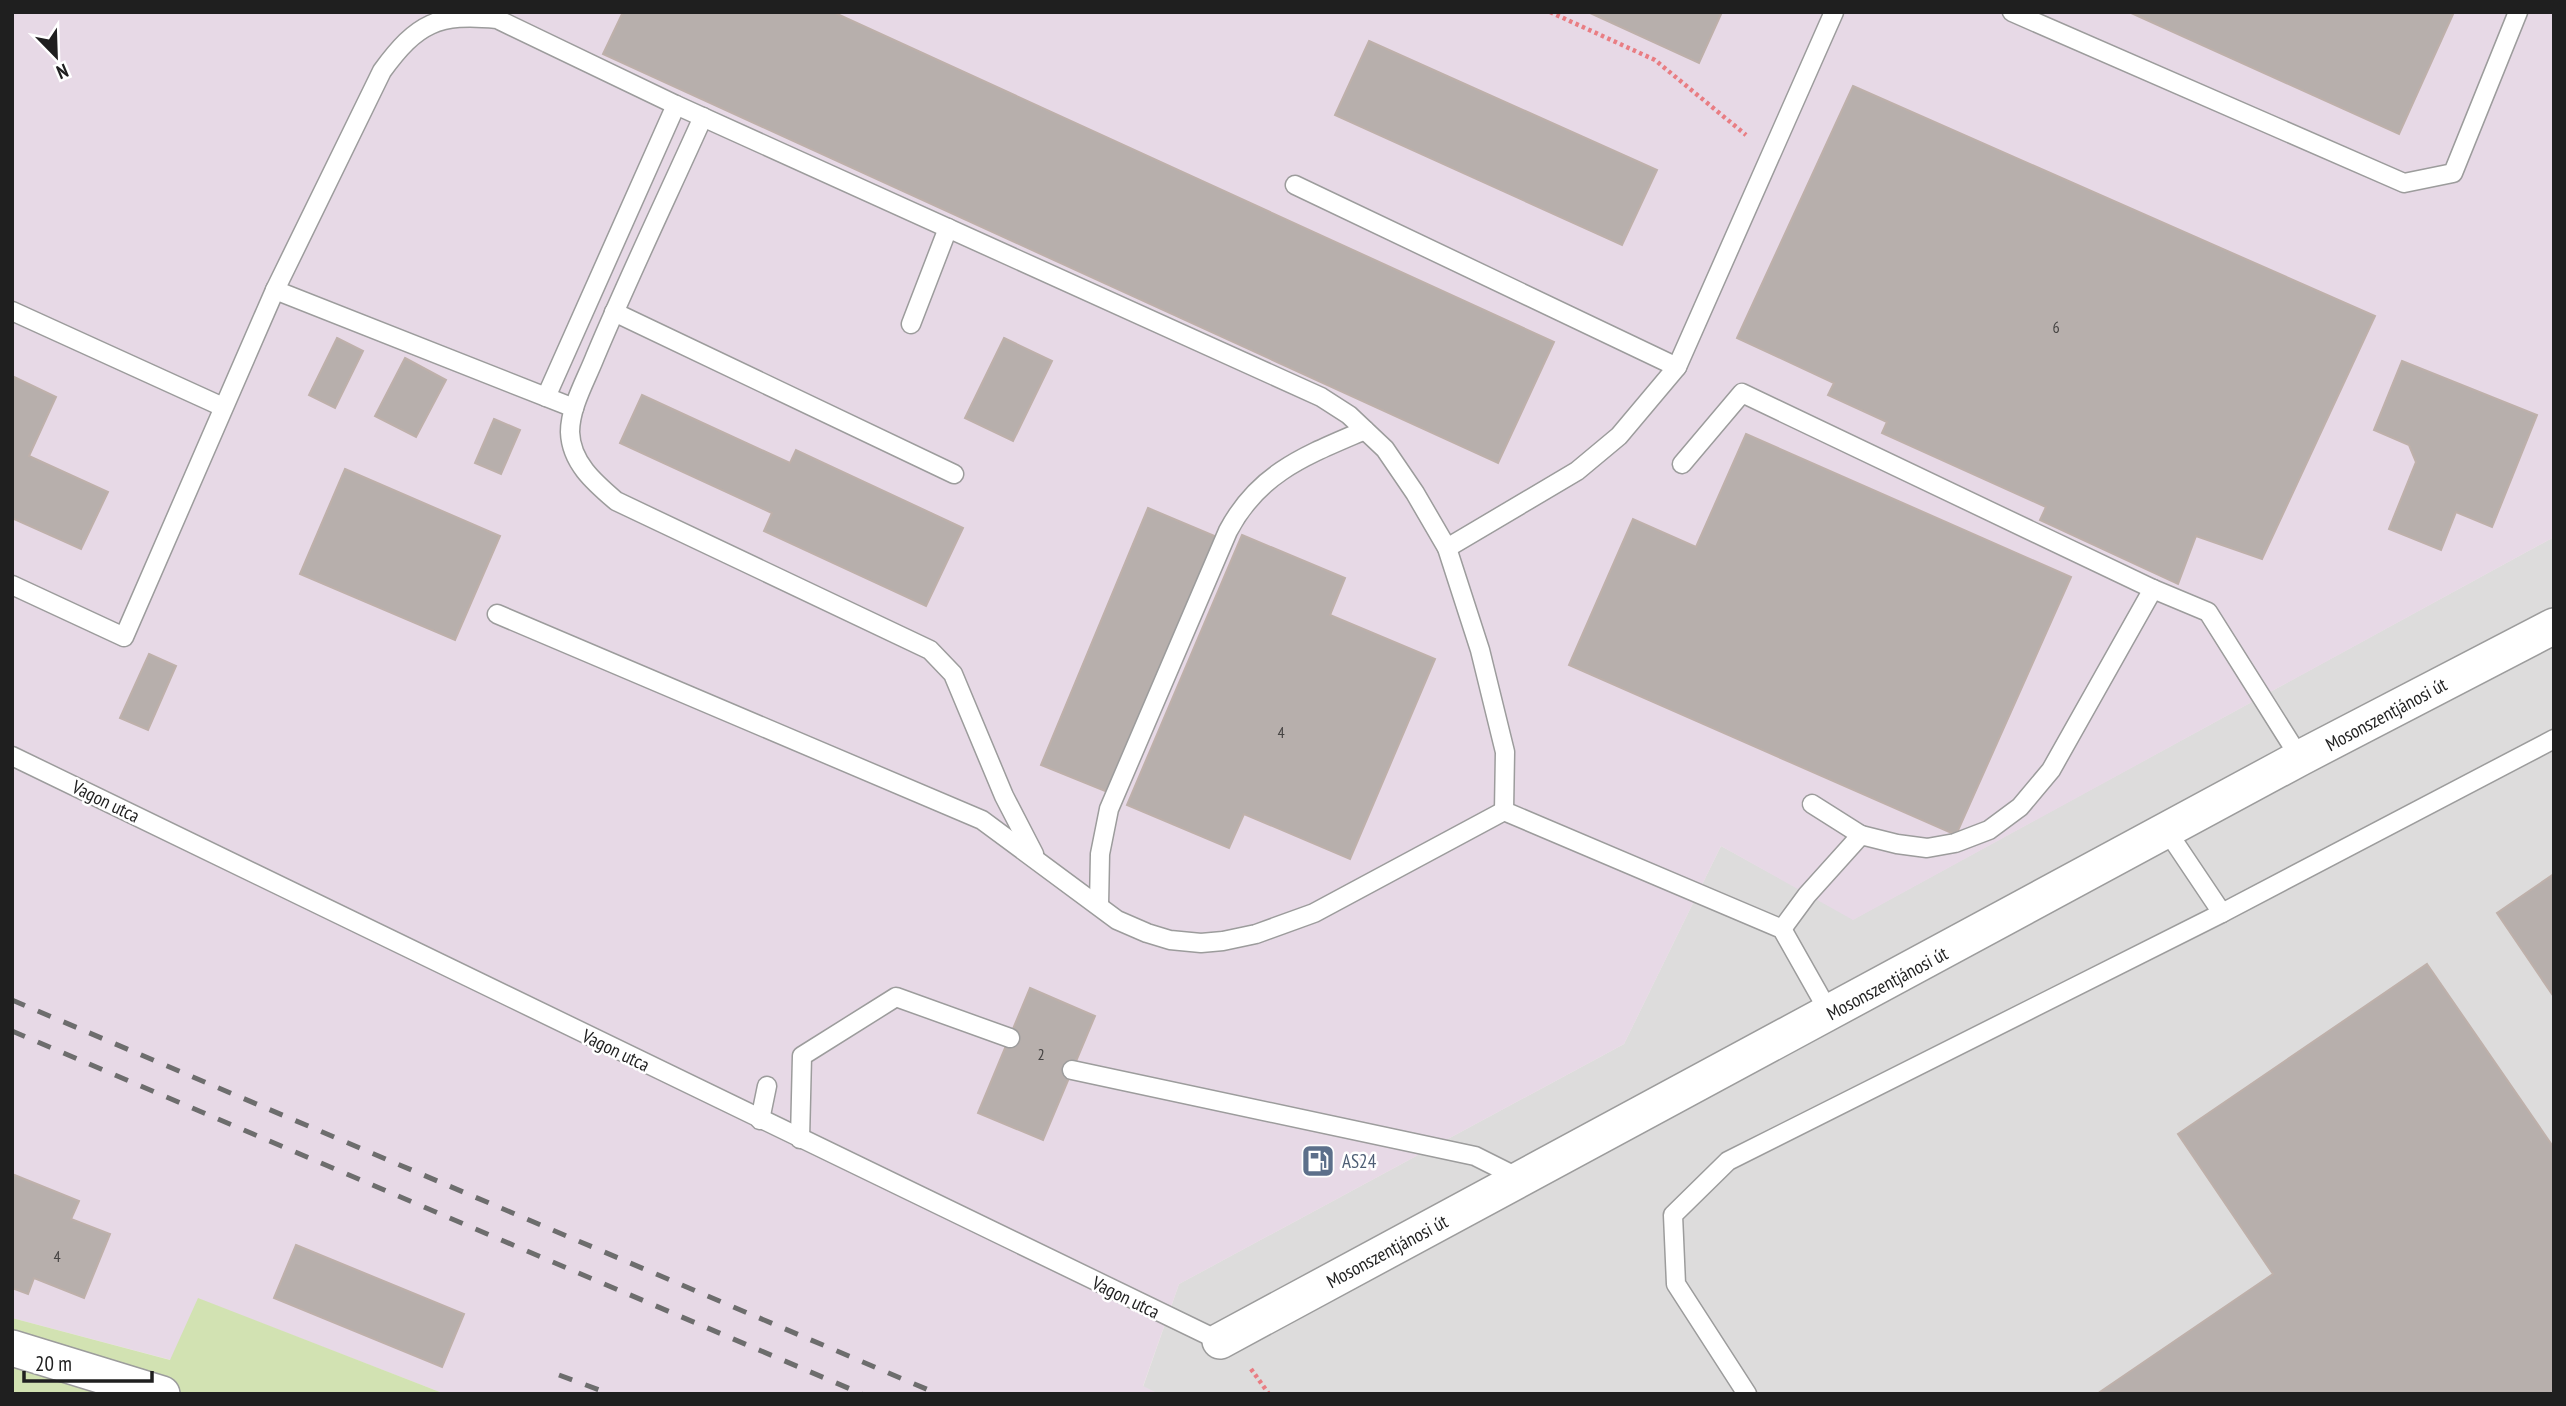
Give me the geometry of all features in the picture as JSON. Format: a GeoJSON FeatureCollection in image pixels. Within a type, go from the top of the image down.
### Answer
{"type":"FeatureCollection","features":[{"type":"Feature","properties":{"kind":"street","name":"Mosonszentjánosi út"},"geometry":{"type":"LineString","coordinates":[[1220,1341],[2300,758],[2554,626]]}},
{"type":"Feature","properties":{"kind":"street"},"geometry":{"type":"LineString","coordinates":[[12,1348],[162,1394]]}},
{"type":"Feature","properties":{"kind":"lane"},"geometry":{"type":"LineString","coordinates":[[1447,548],[1577,471],[1619,436],[1677,367],[1834,12]]}},
{"type":"Feature","properties":{"kind":"lane"},"geometry":{"type":"LineString","coordinates":[[2012,12],[2404,183],[2453,173],[2518,12]]}},
{"type":"Feature","properties":{"kind":"lane"},"geometry":{"type":"LineString","coordinates":[[12,585],[124,637],[275,290],[382,71],[400,47],[419,29],[467,14],[497,19],[676,105],[1321,397],[1349,415],[1385,449],[1447,548],[1480,650],[1505,752],[1504,811]]}},
{"type":"Feature","properties":{"kind":"lane"},"geometry":{"type":"LineString","coordinates":[[546,397],[676,105]]}},
{"type":"Feature","properties":{"kind":"lane"},"geometry":{"type":"LineString","coordinates":[[703,117],[614,312],[574,408],[570,431],[573,450],[590,476],[616,501],[930,650],[953,674],[1004,796],[1035,857]]}},
{"type":"Feature","properties":{"kind":"lane"},"geometry":{"type":"LineString","coordinates":[[1295,185],[1677,367]]}},
{"type":"Feature","properties":{"kind":"lane"},"geometry":{"type":"LineString","coordinates":[[911,324],[948,228]]}},
{"type":"Feature","properties":{"kind":"lane"},"geometry":{"type":"LineString","coordinates":[[275,290],[574,408]]}},
{"type":"Feature","properties":{"kind":"lane"},"geometry":{"type":"LineString","coordinates":[[12,311],[223,407]]}},
{"type":"Feature","properties":{"kind":"lane"},"geometry":{"type":"LineString","coordinates":[[614,312],[954,474]]}},
{"type":"Feature","properties":{"kind":"lane"},"geometry":{"type":"LineString","coordinates":[[1682,464],[1742,393],[2153,589],[2208,612],[2300,758]]}},
{"type":"Feature","properties":{"kind":"lane"},"geometry":{"type":"LineString","coordinates":[[1099,905],[1100,853],[1109,809],[1228,531],[1240,509],[1262,484],[1292,464],[1365,430]]}},
{"type":"Feature","properties":{"kind":"lane"},"geometry":{"type":"LineString","coordinates":[[1811,804],[1861,835],[1897,844],[1927,848],[1955,843],[1989,830],[2020,807],[2051,770],[2153,589]]}},
{"type":"Feature","properties":{"kind":"lane"},"geometry":{"type":"LineString","coordinates":[[497,614],[982,820],[1117,920],[1170,940],[1201,943],[1223,941],[1256,934],[1314,913],[1504,811]]}},
{"type":"Feature","properties":{"kind":"lane"},"geometry":{"type":"LineString","coordinates":[[1747,1394],[1676,1284],[1673,1215],[1728,1161],[2222,913],[2554,739]]}},
{"type":"Feature","properties":{"kind":"lane","name":"Vagon utca"},"geometry":{"type":"LineString","coordinates":[[12,756],[1220,1341]]}},
{"type":"Feature","properties":{"kind":"lane"},"geometry":{"type":"LineString","coordinates":[[1504,811],[1782,929],[1830,1014]]}},
{"type":"Feature","properties":{"kind":"lane"},"geometry":{"type":"LineString","coordinates":[[2167,831],[2222,913]]}},
{"type":"Feature","properties":{"kind":"lane"},"geometry":{"type":"LineString","coordinates":[[1782,929],[1807,895],[1861,835]]}},
{"type":"Feature","properties":{"kind":"lane"},"geometry":{"type":"LineString","coordinates":[[800,1139],[802,1056],[895,997],[1010,1038]]}},
{"type":"Feature","properties":{"kind":"lane"},"geometry":{"type":"LineString","coordinates":[[1072,1070],[1475,1156],[1521,1179]]}},
{"type":"Feature","properties":{"kind":"lane"},"geometry":{"type":"LineString","coordinates":[[760,1120],[767,1086]]}},
{"type":"Feature","properties":{"kind":"path"},"geometry":{"type":"LineString","coordinates":[[1550,12],[1655,60],[1770,156]]}},
{"type":"Feature","properties":{"kind":"shaded area"},"geometry":{"type":"Polygon","coordinates":[[[12,12],[2554,12],[2554,537],[1853,920],[1721,846],[1624,1044],[1179,1284],[1143,1386],[1159,1394],[445,1394],[199,1299],[171,1360],[12,1318],[12,12]]]}},
{"type":"Feature","properties":{"kind":"shaded area"},"geometry":{"type":"Polygon","coordinates":[[[2554,537],[2554,1394],[1159,1394],[1143,1387],[1179,1284],[1624,1044],[1721,846],[1854,919],[2554,537]]]}},
{"type":"Feature","properties":{"kind":"green space"},"geometry":{"type":"Polygon","coordinates":[[[198,1298],[445,1394],[12,1394],[12,1318],[170,1360],[198,1298]]]}},
{"type":"Feature","properties":{"kind":"building"},"geometry":{"type":"Polygon","coordinates":[[[623,12],[833,12],[1554,342],[1498,463],[603,54],[623,12]]]}},
{"type":"Feature","properties":{"kind":"building"},"geometry":{"type":"Polygon","coordinates":[[[1588,12],[1722,12],[1699,63],[1588,12]]]}},
{"type":"Feature","properties":{"kind":"building"},"geometry":{"type":"Polygon","coordinates":[[[2129,12],[2454,12],[2399,134],[2129,12]]]}},
{"type":"Feature","properties":{"kind":"building"},"geometry":{"type":"Polygon","coordinates":[[[1369,41],[1657,170],[1622,245],[1335,115],[1369,41]]]}},
{"type":"Feature","properties":{"kind":"building"},"geometry":{"type":"Polygon","coordinates":[[[1853,86],[2375,316],[2262,559],[2196,536],[2178,584],[2040,520],[2046,507],[1882,433],[1887,422],[1828,395],[1834,383],[1737,338],[1853,86]]]}},
{"type":"Feature","properties":{"kind":"building"},"geometry":{"type":"Polygon","coordinates":[[[337,338],[363,351],[335,408],[309,395],[337,338]]]}},
{"type":"Feature","properties":{"kind":"building"},"geometry":{"type":"Polygon","coordinates":[[[1004,338],[1052,361],[1013,441],[965,418],[1004,338]]]}},
{"type":"Feature","properties":{"kind":"building"},"geometry":{"type":"Polygon","coordinates":[[[405,358],[446,380],[416,437],[375,416],[405,358]]]}},
{"type":"Feature","properties":{"kind":"building"},"geometry":{"type":"Polygon","coordinates":[[[2402,361],[2537,415],[2492,527],[2456,512],[2441,550],[2389,529],[2416,462],[2409,445],[2374,430],[2402,361]]]}},
{"type":"Feature","properties":{"kind":"building"},"geometry":{"type":"Polygon","coordinates":[[[12,376],[56,397],[29,456],[108,492],[81,549],[12,518],[12,376]]]}},
{"type":"Feature","properties":{"kind":"building"},"geometry":{"type":"Polygon","coordinates":[[[642,395],[790,463],[796,450],[963,528],[926,606],[764,531],[772,513],[620,443],[642,395]]]}},
{"type":"Feature","properties":{"kind":"building"},"geometry":{"type":"Polygon","coordinates":[[[494,419],[520,430],[501,474],[475,463],[494,419]]]}},
{"type":"Feature","properties":{"kind":"building"},"geometry":{"type":"Polygon","coordinates":[[[1746,434],[2071,577],[1956,835],[1569,665],[1633,519],[1696,547],[1746,434]]]}},
{"type":"Feature","properties":{"kind":"building"},"geometry":{"type":"Polygon","coordinates":[[[345,469],[500,536],[455,640],[300,574],[345,469]]]}},
{"type":"Feature","properties":{"kind":"building"},"geometry":{"type":"Polygon","coordinates":[[[1148,508],[1217,537],[1110,793],[1041,765],[1148,508]]]}},
{"type":"Feature","properties":{"kind":"building"},"geometry":{"type":"Polygon","coordinates":[[[1242,535],[1345,578],[1330,615],[1435,659],[1350,859],[1244,814],[1229,848],[1127,805],[1242,535]]]}},
{"type":"Feature","properties":{"kind":"building"},"geometry":{"type":"Polygon","coordinates":[[[149,654],[176,666],[148,730],[120,718],[149,654]]]}},
{"type":"Feature","properties":{"kind":"building"},"geometry":{"type":"Polygon","coordinates":[[[2554,874],[2554,997],[2497,913],[2554,874]]]}},
{"type":"Feature","properties":{"kind":"building"},"geometry":{"type":"Polygon","coordinates":[[[2427,964],[2554,1148],[2554,1394],[2097,1394],[2273,1274],[2178,1134],[2427,964]]]}},
{"type":"Feature","properties":{"kind":"building"},"geometry":{"type":"Polygon","coordinates":[[[1030,988],[1095,1016],[1043,1140],[978,1113],[1030,988]]]}},
{"type":"Feature","properties":{"kind":"building"},"geometry":{"type":"Polygon","coordinates":[[[12,1174],[79,1201],[71,1219],[110,1234],[84,1298],[34,1278],[28,1294],[12,1288],[12,1174]]]}},
{"type":"Feature","properties":{"kind":"building"},"geometry":{"type":"Polygon","coordinates":[[[296,1245],[464,1314],[442,1367],[274,1298],[296,1245]]]}},
{"type":"Feature","properties":{"kind":"railway"},"geometry":{"type":"LineString","coordinates":[[12,1000],[938,1394]]}},
{"type":"Feature","properties":{"kind":"railway"},"geometry":{"type":"LineString","coordinates":[[12,1031],[862,1394]]}},
{"type":"Feature","properties":{"kind":"railway"},"geometry":{"type":"LineString","coordinates":[[559,1375],[610,1394]]}},
{"type":"Feature","properties":{"kind":"place","name":"AS24"},"geometry":{"type":"Point","coordinates":[1318,1161]}}]}
